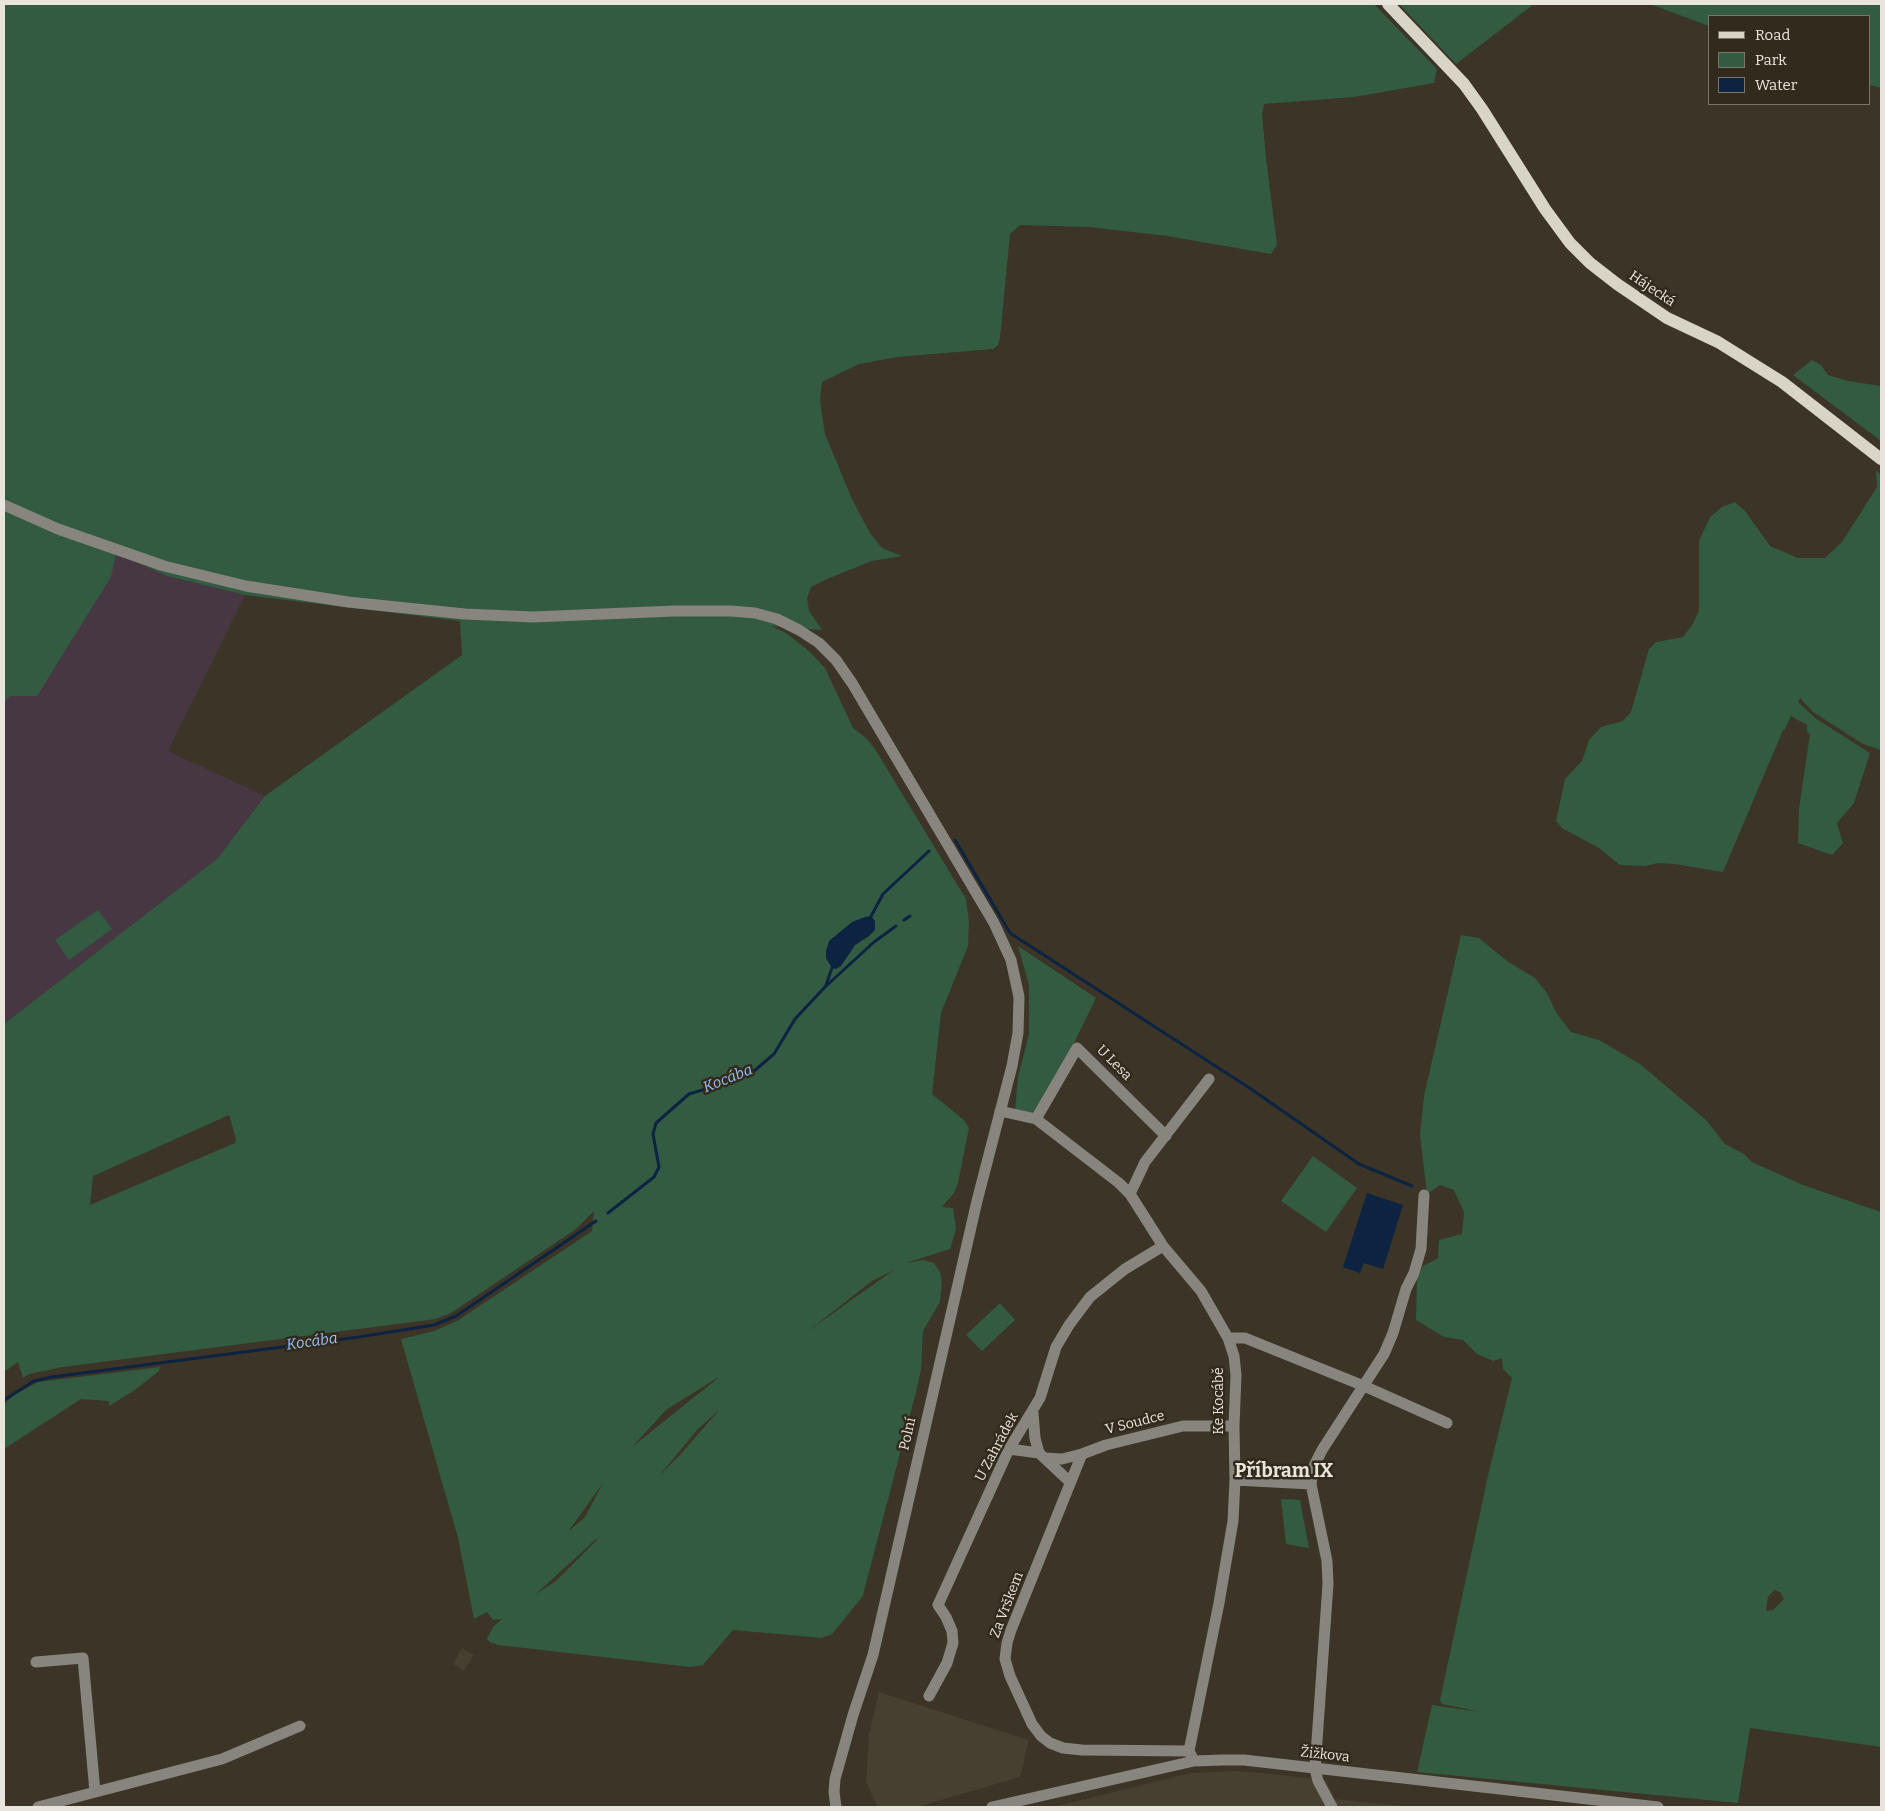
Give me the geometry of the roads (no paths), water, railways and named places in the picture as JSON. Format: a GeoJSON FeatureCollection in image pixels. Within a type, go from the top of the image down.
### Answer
{"type":"FeatureCollection","features":[{"type":"Feature","properties":{"kind":"main road","name":"Hájecká"},"geometry":{"type":"LineString","coordinates":[[1388,4],[1464,84],[1482,109],[1545,209],[1570,243],[1590,263],[1617,284],[1668,318],[1725,346],[1782,382],[1881,459]]}},
{"type":"Feature","properties":{"kind":"street","name":"Polní"},"geometry":{"type":"LineString","coordinates":[[4,505],[58,529],[164,566],[246,586],[348,602],[466,614],[534,616],[731,611],[754,613],[777,619],[819,643],[836,660],[852,683],[994,924],[1011,960],[1019,997],[1018,1033],[1012,1066],[975,1210],[873,1655],[853,1714],[835,1779],[836,1807]]}},
{"type":"Feature","properties":{"kind":"street","name":"U Lesa"},"geometry":{"type":"LineString","coordinates":[[1036,1119],[1077,1048],[1166,1136]]}},
{"type":"Feature","properties":{"kind":"street"},"geometry":{"type":"LineString","coordinates":[[1130,1194],[1145,1162],[1209,1079]]}},
{"type":"Feature","properties":{"kind":"street","name":"Ke Kocábě"},"geometry":{"type":"LineString","coordinates":[[1000,1111],[1036,1119],[1119,1183],[1130,1194],[1163,1246],[1201,1291],[1228,1338],[1234,1356],[1236,1375],[1234,1426],[1235,1480],[1232,1522],[1191,1756]]}},
{"type":"Feature","properties":{"kind":"street"},"geometry":{"type":"LineString","coordinates":[[1332,1807],[1318,1781],[1315,1769],[1328,1584],[1327,1561],[1311,1484],[1314,1466],[1322,1450],[1384,1354],[1393,1333],[1406,1289],[1414,1272],[1420,1248],[1424,1195]]}},
{"type":"Feature","properties":{"kind":"street","name":"U Zahrádek"},"geometry":{"type":"LineString","coordinates":[[929,1696],[948,1663],[953,1642],[952,1631],[938,1605],[1009,1449],[1040,1398],[1056,1347],[1074,1318],[1090,1298],[1124,1269],[1163,1246]]}},
{"type":"Feature","properties":{"kind":"street"},"geometry":{"type":"LineString","coordinates":[[1228,1338],[1245,1338],[1364,1386],[1447,1423]]}},
{"type":"Feature","properties":{"kind":"street"},"geometry":{"type":"LineString","coordinates":[[1033,1411],[1035,1438],[1042,1455],[1070,1482]]}},
{"type":"Feature","properties":{"kind":"street","name":"V Soudce"},"geometry":{"type":"LineString","coordinates":[[1009,1449],[1062,1459],[1106,1445],[1183,1426],[1234,1426]]}},
{"type":"Feature","properties":{"kind":"street","name":"Za Vrškem"},"geometry":{"type":"LineString","coordinates":[[1082,1454],[1011,1630],[1007,1643],[1006,1659],[1010,1676],[1032,1724],[1041,1736],[1050,1743],[1063,1748],[1082,1750],[1191,1756]]}},
{"type":"Feature","properties":{"kind":"street"},"geometry":{"type":"LineString","coordinates":[[1235,1480],[1311,1484]]}},
{"type":"Feature","properties":{"kind":"street"},"geometry":{"type":"LineString","coordinates":[[36,1662],[83,1658],[95,1792]]}},
{"type":"Feature","properties":{"kind":"street"},"geometry":{"type":"LineString","coordinates":[[38,1807],[222,1759],[300,1726]]}},
{"type":"Feature","properties":{"kind":"street","name":"Žižkova"},"geometry":{"type":"LineString","coordinates":[[992,1807],[1191,1756],[1244,1760],[1658,1807]]}},
{"type":"Feature","properties":{"kind":"water"},"geometry":{"type":"Polygon","coordinates":[[[871,916],[875,921],[875,930],[855,945],[841,966],[836,969],[832,968],[826,958],[829,941],[852,922],[871,916]]]}},
{"type":"Feature","properties":{"kind":"water"},"geometry":{"type":"Polygon","coordinates":[[[1367,1193],[1403,1205],[1383,1269],[1364,1263],[1360,1273],[1343,1267],[1367,1193]]]}},
{"type":"Feature","properties":{"kind":"waterway"},"geometry":{"type":"LineString","coordinates":[[955,840],[1010,933],[1251,1089],[1359,1164],[1412,1186]]}},
{"type":"Feature","properties":{"kind":"waterway"},"geometry":{"type":"LineString","coordinates":[[869,920],[883,894],[929,851]]}},
{"type":"Feature","properties":{"kind":"waterway","name":"Kocába"},"geometry":{"type":"LineString","coordinates":[[904,920],[910,916]]}},
{"type":"Feature","properties":{"kind":"waterway","name":"Kocába"},"geometry":{"type":"LineString","coordinates":[[608,1213],[654,1177],[659,1167],[653,1134],[656,1123],[689,1094],[729,1082],[754,1071],[774,1054],[795,1019],[825,987],[874,942],[896,926]]}},
{"type":"Feature","properties":{"kind":"waterway"},"geometry":{"type":"LineString","coordinates":[[826,985],[833,965]]}},
{"type":"Feature","properties":{"kind":"waterway","name":"Kocába"},"geometry":{"type":"LineString","coordinates":[[4,1400],[34,1381],[52,1377],[359,1337],[434,1325],[456,1316],[596,1221]]}},
{"type":"Feature","properties":{"kind":"district","name":"Příbram IX"},"geometry":{"type":"Point","coordinates":[1284,1472]}}]}
